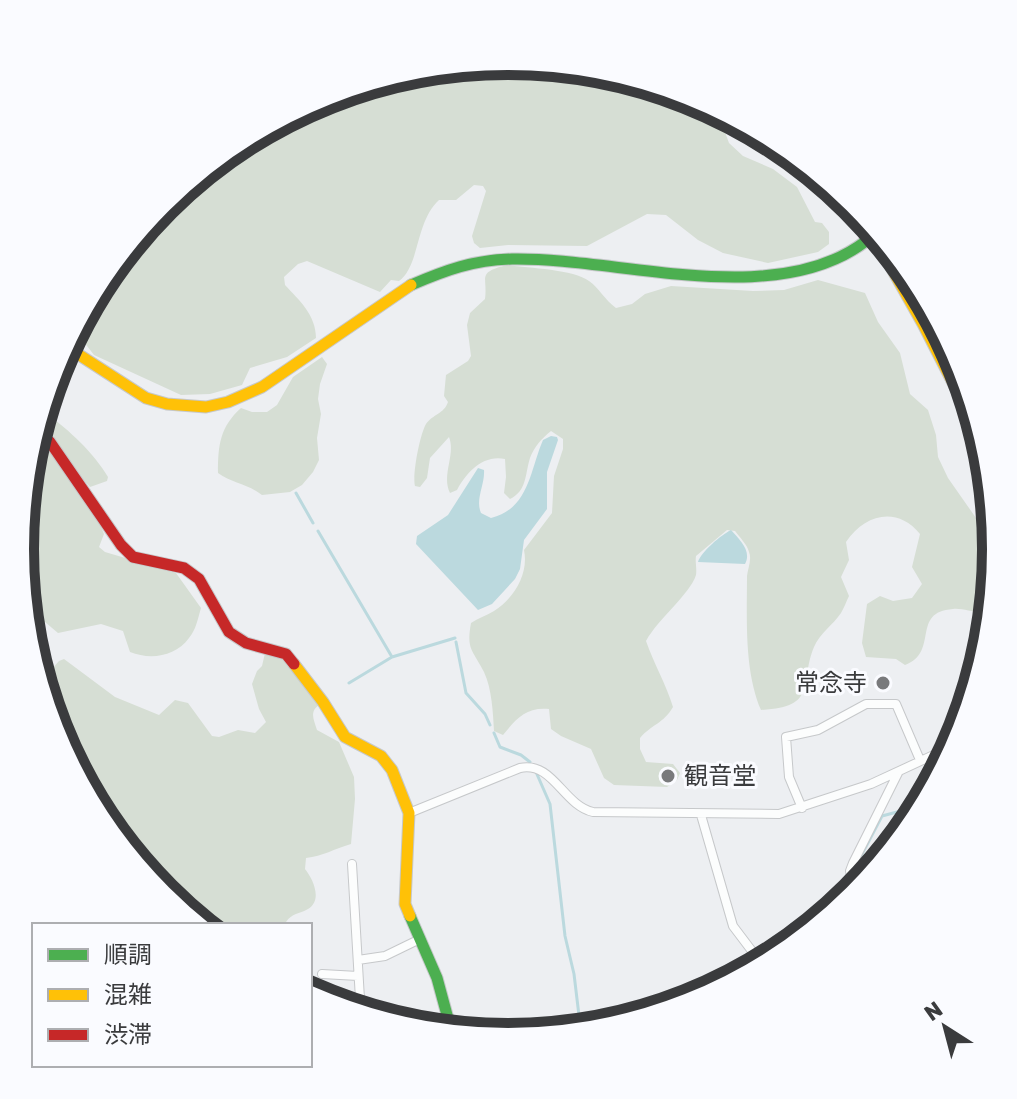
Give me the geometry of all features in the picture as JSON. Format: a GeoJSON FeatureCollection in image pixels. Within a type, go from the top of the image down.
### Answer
{"type":"FeatureCollection","features":[{"type":"Feature","properties":{"kind":"main road"},"geometry":{"type":"LineString","coordinates":[[77,353],[146,398],[167,404],[206,407],[228,402],[262,387],[404,288],[458,265],[495,259],[523,259],[770,277],[823,265],[853,251],[867,240]]}},
{"type":"Feature","properties":{"kind":"main road"},"geometry":{"type":"LineString","coordinates":[[896,277],[938,348]]}},
{"type":"Feature","properties":{"kind":"main road"},"geometry":{"type":"LineString","coordinates":[[923,324],[951,380]]}},
{"type":"Feature","properties":{"kind":"main road"},"geometry":{"type":"LineString","coordinates":[[47,440],[93,507],[133,557],[187,569],[208,590],[217,614],[234,637],[286,654],[345,737],[381,756],[392,770],[409,813],[405,904],[437,978],[448,1020]]}},
{"type":"Feature","properties":{"kind":"street"},"geometry":{"type":"LineString","coordinates":[[802,808],[789,777],[786,737],[818,730],[866,704],[896,704],[920,760]]}},
{"type":"Feature","properties":{"kind":"street"},"geometry":{"type":"LineString","coordinates":[[409,813],[520,768],[537,766],[576,804],[587,810],[762,816],[802,808],[898,772],[937,753]]}},
{"type":"Feature","properties":{"kind":"street"},"geometry":{"type":"LineString","coordinates":[[852,877],[853,863],[898,772]]}},
{"type":"Feature","properties":{"kind":"street"},"geometry":{"type":"LineString","coordinates":[[701,815],[730,916],[755,955]]}},
{"type":"Feature","properties":{"kind":"street"},"geometry":{"type":"LineString","coordinates":[[352,864],[359,1000]]}},
{"type":"Feature","properties":{"kind":"street"},"geometry":{"type":"LineString","coordinates":[[358,960],[385,956],[420,939]]}},
{"type":"Feature","properties":{"kind":"street"},"geometry":{"type":"LineString","coordinates":[[322,974],[358,976]]}},
{"type":"Feature","properties":{"kind":"shaded area"},"geometry":{"type":"Polygon","coordinates":[[[477,76],[540,76],[601,84],[661,100],[723,127],[729,143],[743,156],[773,169],[797,187],[815,222],[822,223],[829,232],[829,244],[818,252],[768,263],[723,253],[698,240],[666,215],[647,214],[587,246],[508,245],[480,248],[472,236],[486,191],[483,186],[474,185],[456,200],[439,200],[431,209],[406,274],[399,281],[391,280],[380,292],[307,261],[298,264],[284,277],[285,285],[310,315],[316,338],[287,357],[250,368],[242,385],[210,394],[181,395],[94,355],[83,340],[114,286],[152,237],[196,193],[245,155],[299,124],[356,100],[416,84],[477,76]]]}},
{"type":"Feature","properties":{"kind":"shaded area"},"geometry":{"type":"Polygon","coordinates":[[[507,265],[562,271],[582,277],[616,308],[671,286],[784,290],[818,280],[865,293],[878,322],[900,353],[910,394],[928,410],[936,435],[938,457],[948,478],[982,527],[979,612],[957,609],[932,617],[921,651],[905,665],[896,659],[866,657],[862,643],[867,604],[880,596],[893,601],[912,598],[922,584],[912,567],[920,534],[911,525],[891,517],[872,520],[862,525],[846,542],[849,560],[841,577],[849,596],[841,613],[814,647],[804,691],[792,704],[761,710],[752,678],[748,644],[747,576],[750,555],[735,531],[727,530],[696,556],[693,582],[646,641],[673,707],[640,738],[640,749],[646,762],[673,764],[680,773],[677,780],[667,787],[614,785],[604,778],[591,749],[551,729],[549,709],[523,715],[503,735],[494,731],[489,686],[470,645],[471,623],[501,606],[518,585],[524,568],[524,550],[552,513],[554,476],[563,439],[551,431],[541,440],[530,458],[520,491],[510,499],[504,493],[505,459],[497,458],[489,459],[470,471],[457,490],[450,493],[447,479],[451,451],[449,437],[430,458],[427,478],[420,487],[415,486],[414,481],[417,455],[426,424],[448,402],[444,396],[446,375],[471,356],[467,325],[470,313],[485,299],[486,276],[491,270],[507,265]]]}},
{"type":"Feature","properties":{"kind":"shaded area"},"geometry":{"type":"Polygon","coordinates":[[[322,357],[327,364],[318,399],[321,414],[317,438],[319,460],[302,485],[290,492],[262,495],[218,473],[222,437],[234,415],[241,408],[267,412],[277,405],[293,377],[322,357]]]}},
{"type":"Feature","properties":{"kind":"shaded area"},"geometry":{"type":"Polygon","coordinates":[[[53,418],[80,442],[108,477],[107,481],[90,487],[80,476],[104,534],[99,547],[105,552],[176,573],[201,608],[191,635],[183,644],[169,653],[154,656],[130,652],[123,631],[101,624],[58,633],[45,622],[40,623],[35,581],[35,518],[43,457],[53,418]]]}},
{"type":"Feature","properties":{"kind":"shaded area"},"geometry":{"type":"Polygon","coordinates":[[[265,653],[284,659],[319,705],[313,713],[317,730],[339,742],[354,777],[351,844],[306,858],[305,869],[313,884],[315,900],[313,905],[286,923],[216,923],[173,885],[114,813],[70,731],[50,671],[64,659],[115,697],[159,715],[175,700],[188,703],[212,736],[219,737],[238,730],[255,733],[266,722],[252,684],[265,653]]]}},
{"type":"Feature","properties":{"kind":"water"},"geometry":{"type":"Polygon","coordinates":[[[551,436],[558,440],[547,472],[547,509],[524,540],[520,569],[515,579],[492,604],[478,610],[416,544],[417,536],[448,515],[478,468],[484,470],[479,502],[481,513],[491,518],[504,513],[521,497],[543,440],[551,436]]]}},
{"type":"Feature","properties":{"kind":"water"},"geometry":{"type":"Polygon","coordinates":[[[731,530],[746,550],[745,564],[698,562],[712,544],[731,530]]]}},
{"type":"Feature","properties":{"kind":"waterway"},"geometry":{"type":"LineString","coordinates":[[296,493],[313,523]]}},
{"type":"Feature","properties":{"kind":"waterway"},"geometry":{"type":"LineString","coordinates":[[318,531],[392,657],[455,638]]}},
{"type":"Feature","properties":{"kind":"waterway"},"geometry":{"type":"LineString","coordinates":[[456,642],[466,693],[485,714],[490,725]]}},
{"type":"Feature","properties":{"kind":"waterway"},"geometry":{"type":"LineString","coordinates":[[349,683],[392,657]]}},
{"type":"Feature","properties":{"kind":"waterway"},"geometry":{"type":"LineString","coordinates":[[494,733],[500,747],[530,762]]}},
{"type":"Feature","properties":{"kind":"waterway"},"geometry":{"type":"LineString","coordinates":[[536,772],[550,804],[565,936],[579,1018]]}},
{"type":"Feature","properties":{"kind":"waterway"},"geometry":{"type":"LineString","coordinates":[[860,858],[882,816],[905,810]]}},
{"type":"Feature","properties":{"kind":"traffic: fast"},"geometry":{"type":"LineString","coordinates":[[411,285],[460,267],[512,259],[695,276],[742,277],[787,273],[829,262],[866,241]]}},
{"type":"Feature","properties":{"kind":"traffic: fast"},"geometry":{"type":"LineString","coordinates":[[410,916],[437,978],[448,1020]]}},
{"type":"Feature","properties":{"kind":"traffic: slow"},"geometry":{"type":"LineString","coordinates":[[896,277],[951,380]]}},
{"type":"Feature","properties":{"kind":"traffic: slow"},"geometry":{"type":"LineString","coordinates":[[77,353],[146,398],[167,404],[206,407],[228,402],[262,387],[411,285]]}},
{"type":"Feature","properties":{"kind":"traffic: slow"},"geometry":{"type":"LineString","coordinates":[[294,664],[345,737],[381,756],[392,770],[409,813],[405,904],[410,916]]}},
{"type":"Feature","properties":{"kind":"traffic: jam"},"geometry":{"type":"LineString","coordinates":[[47,440],[121,545],[133,557],[184,568],[199,579],[229,632],[246,643],[286,654],[294,664]]}},
{"type":"Feature","properties":{"kind":"place","name":"常念寺"},"geometry":{"type":"Point","coordinates":[883,683]}},
{"type":"Feature","properties":{"kind":"place","name":"観音堂"},"geometry":{"type":"Point","coordinates":[668,776]}}]}
